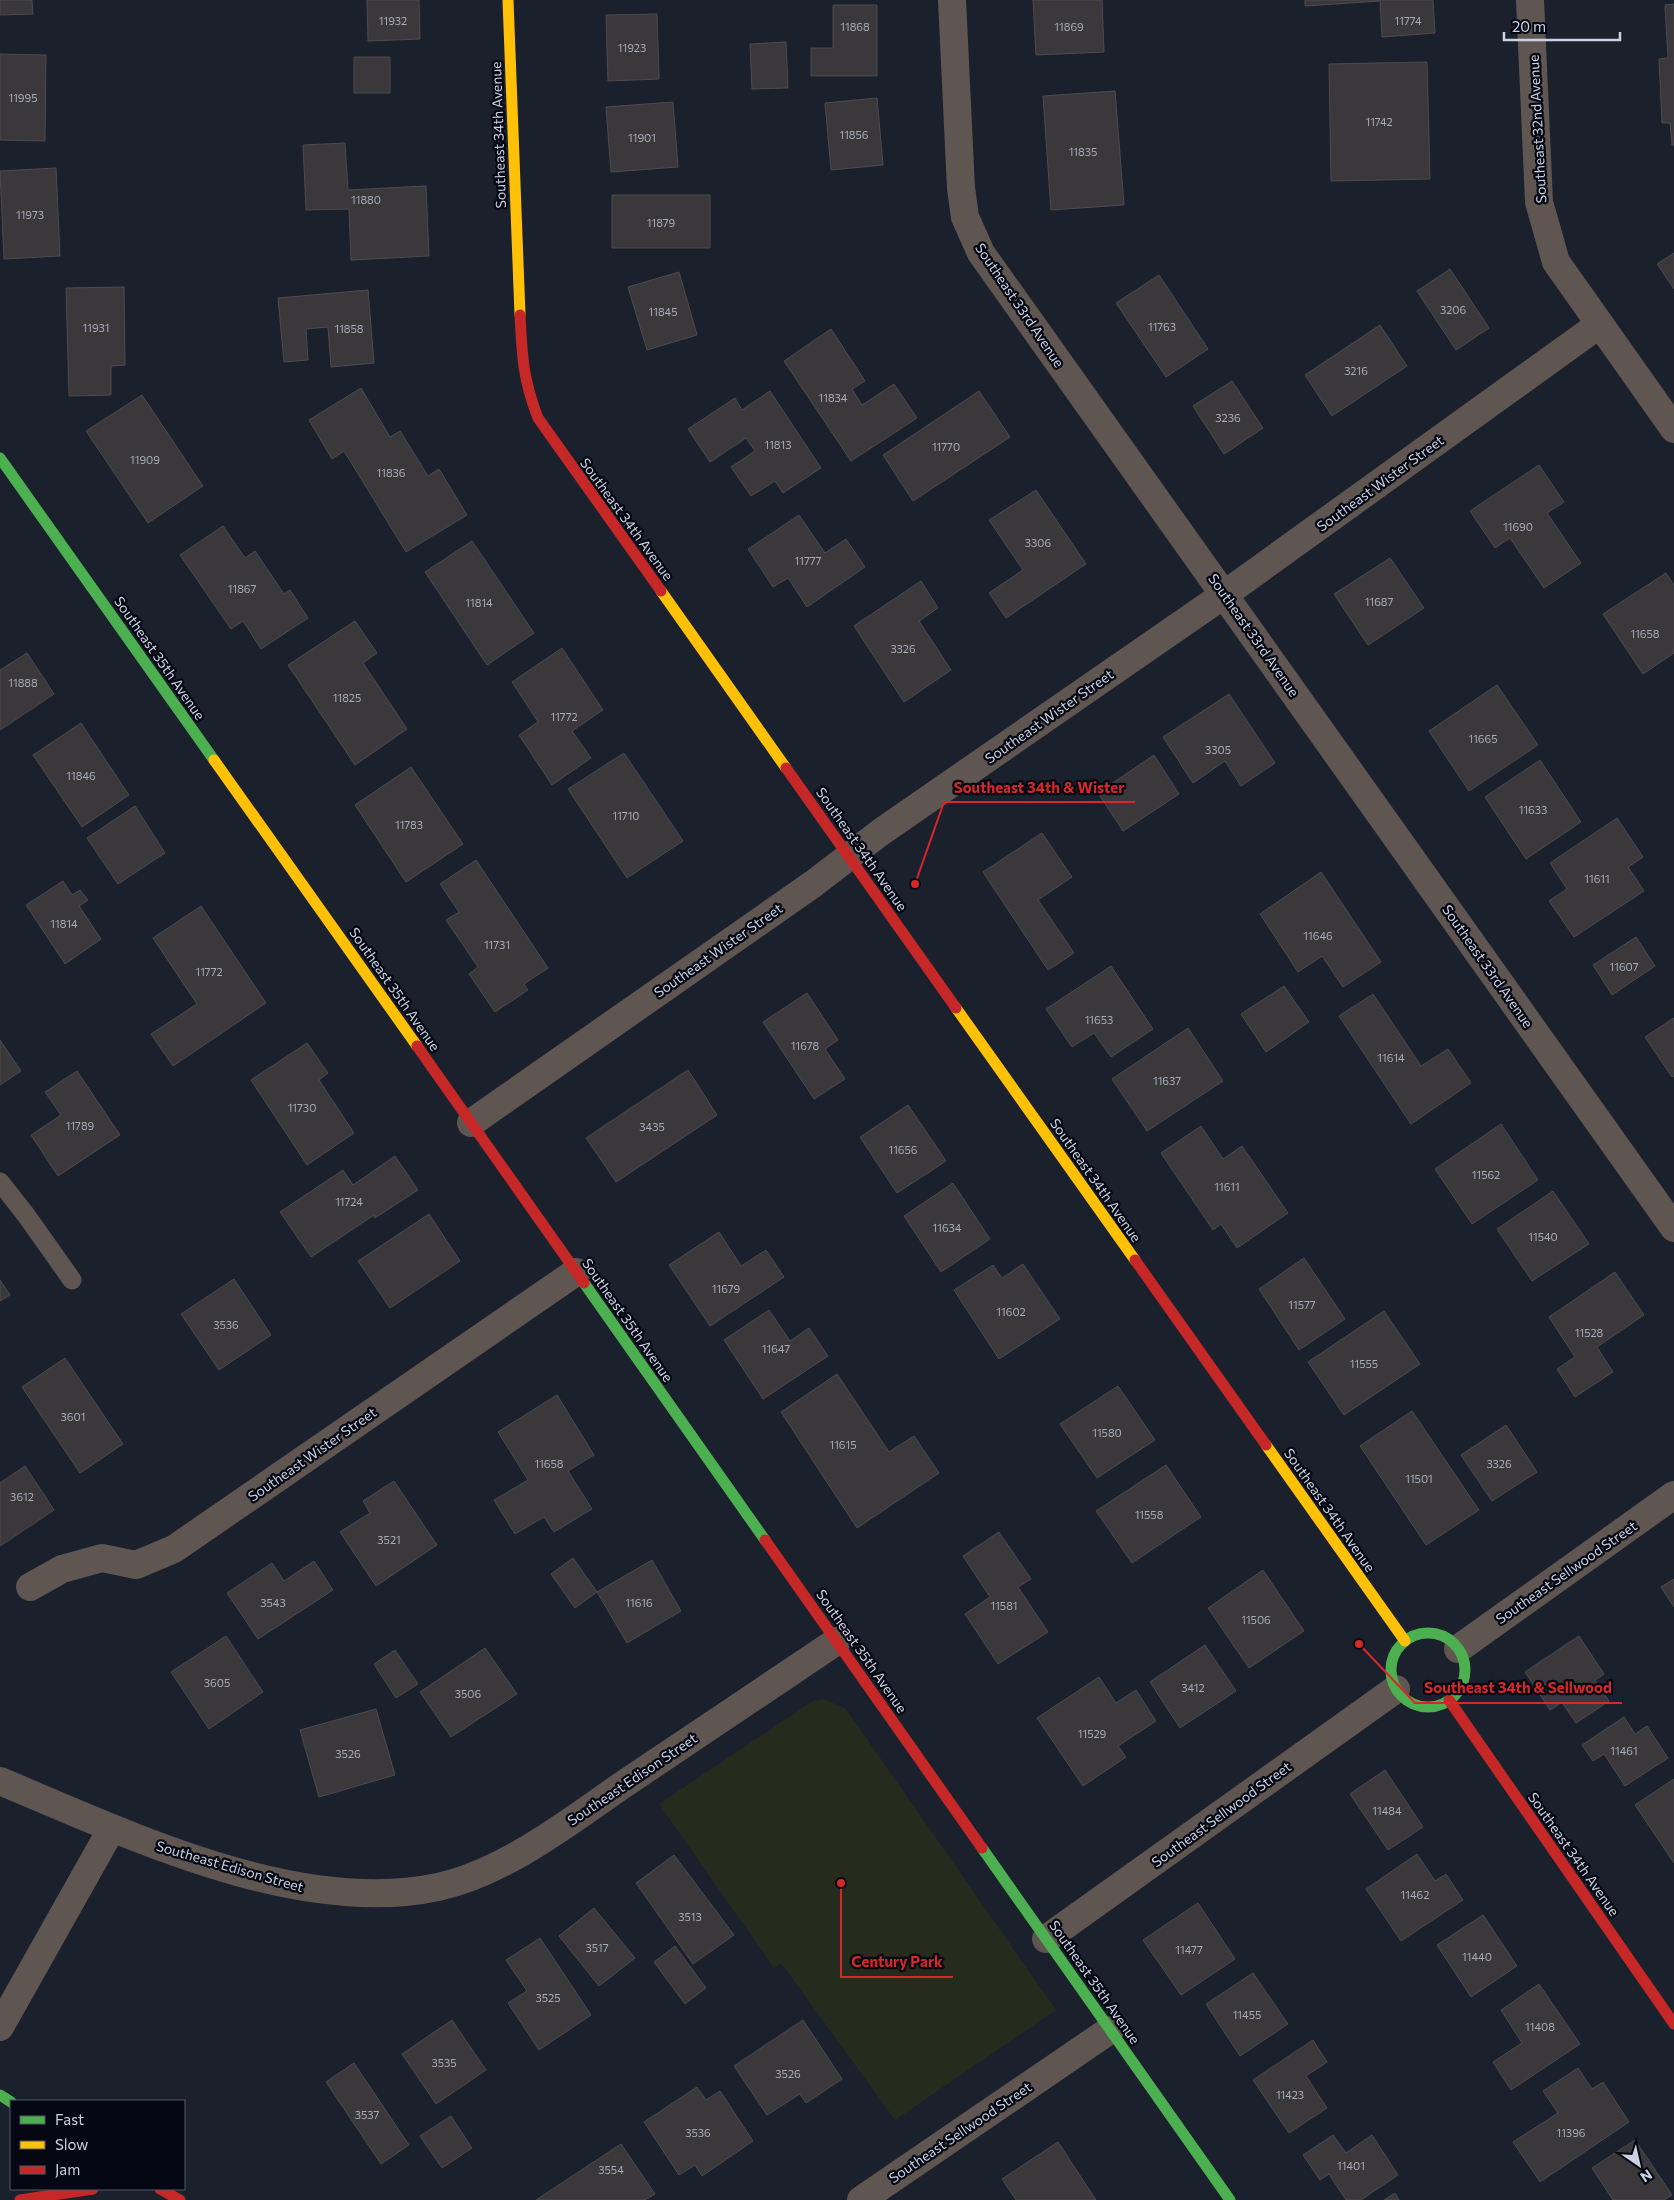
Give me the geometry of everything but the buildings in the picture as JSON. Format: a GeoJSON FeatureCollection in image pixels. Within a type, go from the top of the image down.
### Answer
{"type":"FeatureCollection","features":[{"type":"Feature","properties":{"kind":"main road","name":"Southeast 34th Avenue"},"geometry":{"type":"LineString","coordinates":[[508,0],[522,354],[527,390],[533,405],[557,448],[1405,1641]]}},
{"type":"Feature","properties":{"kind":"main road","name":"Southeast 35th Avenue"},"geometry":{"type":"LineString","coordinates":[[0,458],[1230,2200]]}},
{"type":"Feature","properties":{"kind":"main road"},"geometry":{"type":"LineString","coordinates":[[1433,1633],[1447,1638],[1458,1648],[1464,1663],[1463,1680],[1460,1688],[1449,1700],[1436,1706],[1420,1706],[1407,1700],[1396,1689],[1390,1672],[1391,1663],[1398,1647],[1405,1641],[1418,1634],[1433,1633]]}},
{"type":"Feature","properties":{"kind":"main road","name":"Southeast 34th Avenue"},"geometry":{"type":"LineString","coordinates":[[1449,1700],[1674,2024]]}},
{"type":"Feature","properties":{"kind":"main road"},"geometry":{"type":"LineString","coordinates":[[20,2200],[86,2190]]}},
{"type":"Feature","properties":{"kind":"main road"},"geometry":{"type":"LineString","coordinates":[[162,2190],[180,2200]]}},
{"type":"Feature","properties":{"kind":"street","name":"Southeast 33rd Avenue"},"geometry":{"type":"LineString","coordinates":[[952,0],[961,188],[965,217],[981,253],[1674,1228]]}},
{"type":"Feature","properties":{"kind":"street","name":"Southeast 32nd Avenue"},"geometry":{"type":"LineString","coordinates":[[1530,0],[1539,202],[1556,262],[1674,429]]}},
{"type":"Feature","properties":{"kind":"street","name":"Southeast Wister Street"},"geometry":{"type":"LineString","coordinates":[[471,1123],[1225,594],[1600,324]]}},
{"type":"Feature","properties":{"kind":"street","name":"Southeast Wister Street"},"geometry":{"type":"LineString","coordinates":[[30,1587],[62,1569],[102,1558],[136,1565],[174,1549],[576,1272]]}},
{"type":"Feature","properties":{"kind":"street","name":"Southeast Sellwood Street"},"geometry":{"type":"LineString","coordinates":[[1458,1648],[1674,1495]]}},
{"type":"Feature","properties":{"kind":"street","name":"Southeast Edison Street"},"geometry":{"type":"LineString","coordinates":[[0,1781],[164,1849],[305,1887],[381,1894],[440,1887],[490,1869],[545,1837],[837,1641]]}},
{"type":"Feature","properties":{"kind":"street","name":"Southeast Sellwood Street"},"geometry":{"type":"LineString","coordinates":[[1046,1939],[1396,1689]]}},
{"type":"Feature","properties":{"kind":"street"},"geometry":{"type":"LineString","coordinates":[[0,2026],[112,1828]]}},
{"type":"Feature","properties":{"kind":"street","name":"Southeast Sellwood Street"},"geometry":{"type":"LineString","coordinates":[[861,2200],[1110,2030]]}},
{"type":"Feature","properties":{"kind":"lane"},"geometry":{"type":"LineString","coordinates":[[0,1182],[72,1280]]}},
{"type":"Feature","properties":{"kind":"green space"},"geometry":{"type":"Polygon","coordinates":[[[824,1699],[846,1709],[1056,2010],[895,2120],[781,1963],[774,1968],[659,1804],[813,1701],[824,1699]]]}},
{"type":"Feature","properties":{"kind":"traffic: fast"},"geometry":{"type":"LineString","coordinates":[[0,458],[214,760]]}},
{"type":"Feature","properties":{"kind":"traffic: fast"},"geometry":{"type":"LineString","coordinates":[[584,1283],[765,1540]]}},
{"type":"Feature","properties":{"kind":"traffic: fast"},"geometry":{"type":"LineString","coordinates":[[1428,1633],[1442,1636],[1454,1644],[1462,1656],[1465,1670],[1462,1684],[1454,1696],[1442,1704],[1428,1707],[1414,1704],[1402,1696],[1394,1684],[1391,1670],[1394,1656],[1402,1644],[1414,1636],[1428,1633]]}},
{"type":"Feature","properties":{"kind":"traffic: fast"},"geometry":{"type":"LineString","coordinates":[[982,1848],[1230,2200]]}},
{"type":"Feature","properties":{"kind":"traffic: fast"},"geometry":{"type":"LineString","coordinates":[[0,2095],[10,2101]]}},
{"type":"Feature","properties":{"kind":"traffic: slow"},"geometry":{"type":"LineString","coordinates":[[508,0],[520,315]]}},
{"type":"Feature","properties":{"kind":"traffic: slow"},"geometry":{"type":"LineString","coordinates":[[661,591],[786,768]]}},
{"type":"Feature","properties":{"kind":"traffic: slow"},"geometry":{"type":"LineString","coordinates":[[214,760],[417,1046]]}},
{"type":"Feature","properties":{"kind":"traffic: slow"},"geometry":{"type":"LineString","coordinates":[[956,1008],[1135,1260]]}},
{"type":"Feature","properties":{"kind":"traffic: slow"},"geometry":{"type":"LineString","coordinates":[[1266,1445],[1405,1641]]}},
{"type":"Feature","properties":{"kind":"traffic: jam"},"geometry":{"type":"LineString","coordinates":[[520,315],[524,367],[529,392],[538,418],[661,591]]}},
{"type":"Feature","properties":{"kind":"traffic: jam"},"geometry":{"type":"LineString","coordinates":[[786,768],[956,1008]]}},
{"type":"Feature","properties":{"kind":"traffic: jam"},"geometry":{"type":"LineString","coordinates":[[417,1046],[584,1283]]}},
{"type":"Feature","properties":{"kind":"traffic: jam"},"geometry":{"type":"LineString","coordinates":[[1135,1260],[1266,1445]]}},
{"type":"Feature","properties":{"kind":"traffic: jam"},"geometry":{"type":"LineString","coordinates":[[765,1540],[982,1848]]}},
{"type":"Feature","properties":{"kind":"traffic: jam"},"geometry":{"type":"LineString","coordinates":[[1449,1700],[1674,2024]]}},
{"type":"Feature","properties":{"kind":"traffic: jam"},"geometry":{"type":"LineString","coordinates":[[20,2200],[86,2190]]}},
{"type":"Feature","properties":{"kind":"traffic: jam"},"geometry":{"type":"LineString","coordinates":[[162,2190],[180,2200]]}},
{"type":"Feature","properties":{"kind":"place","name":"Southeast 34th & Wister"},"geometry":{"type":"Point","coordinates":[915,884]}},
{"type":"Feature","properties":{"kind":"place","name":"Southeast 34th & Sellwood"},"geometry":{"type":"Point","coordinates":[1359,1644]}},
{"type":"Feature","properties":{"kind":"place","name":"Century Park"},"geometry":{"type":"Point","coordinates":[841,1883]}}]}
